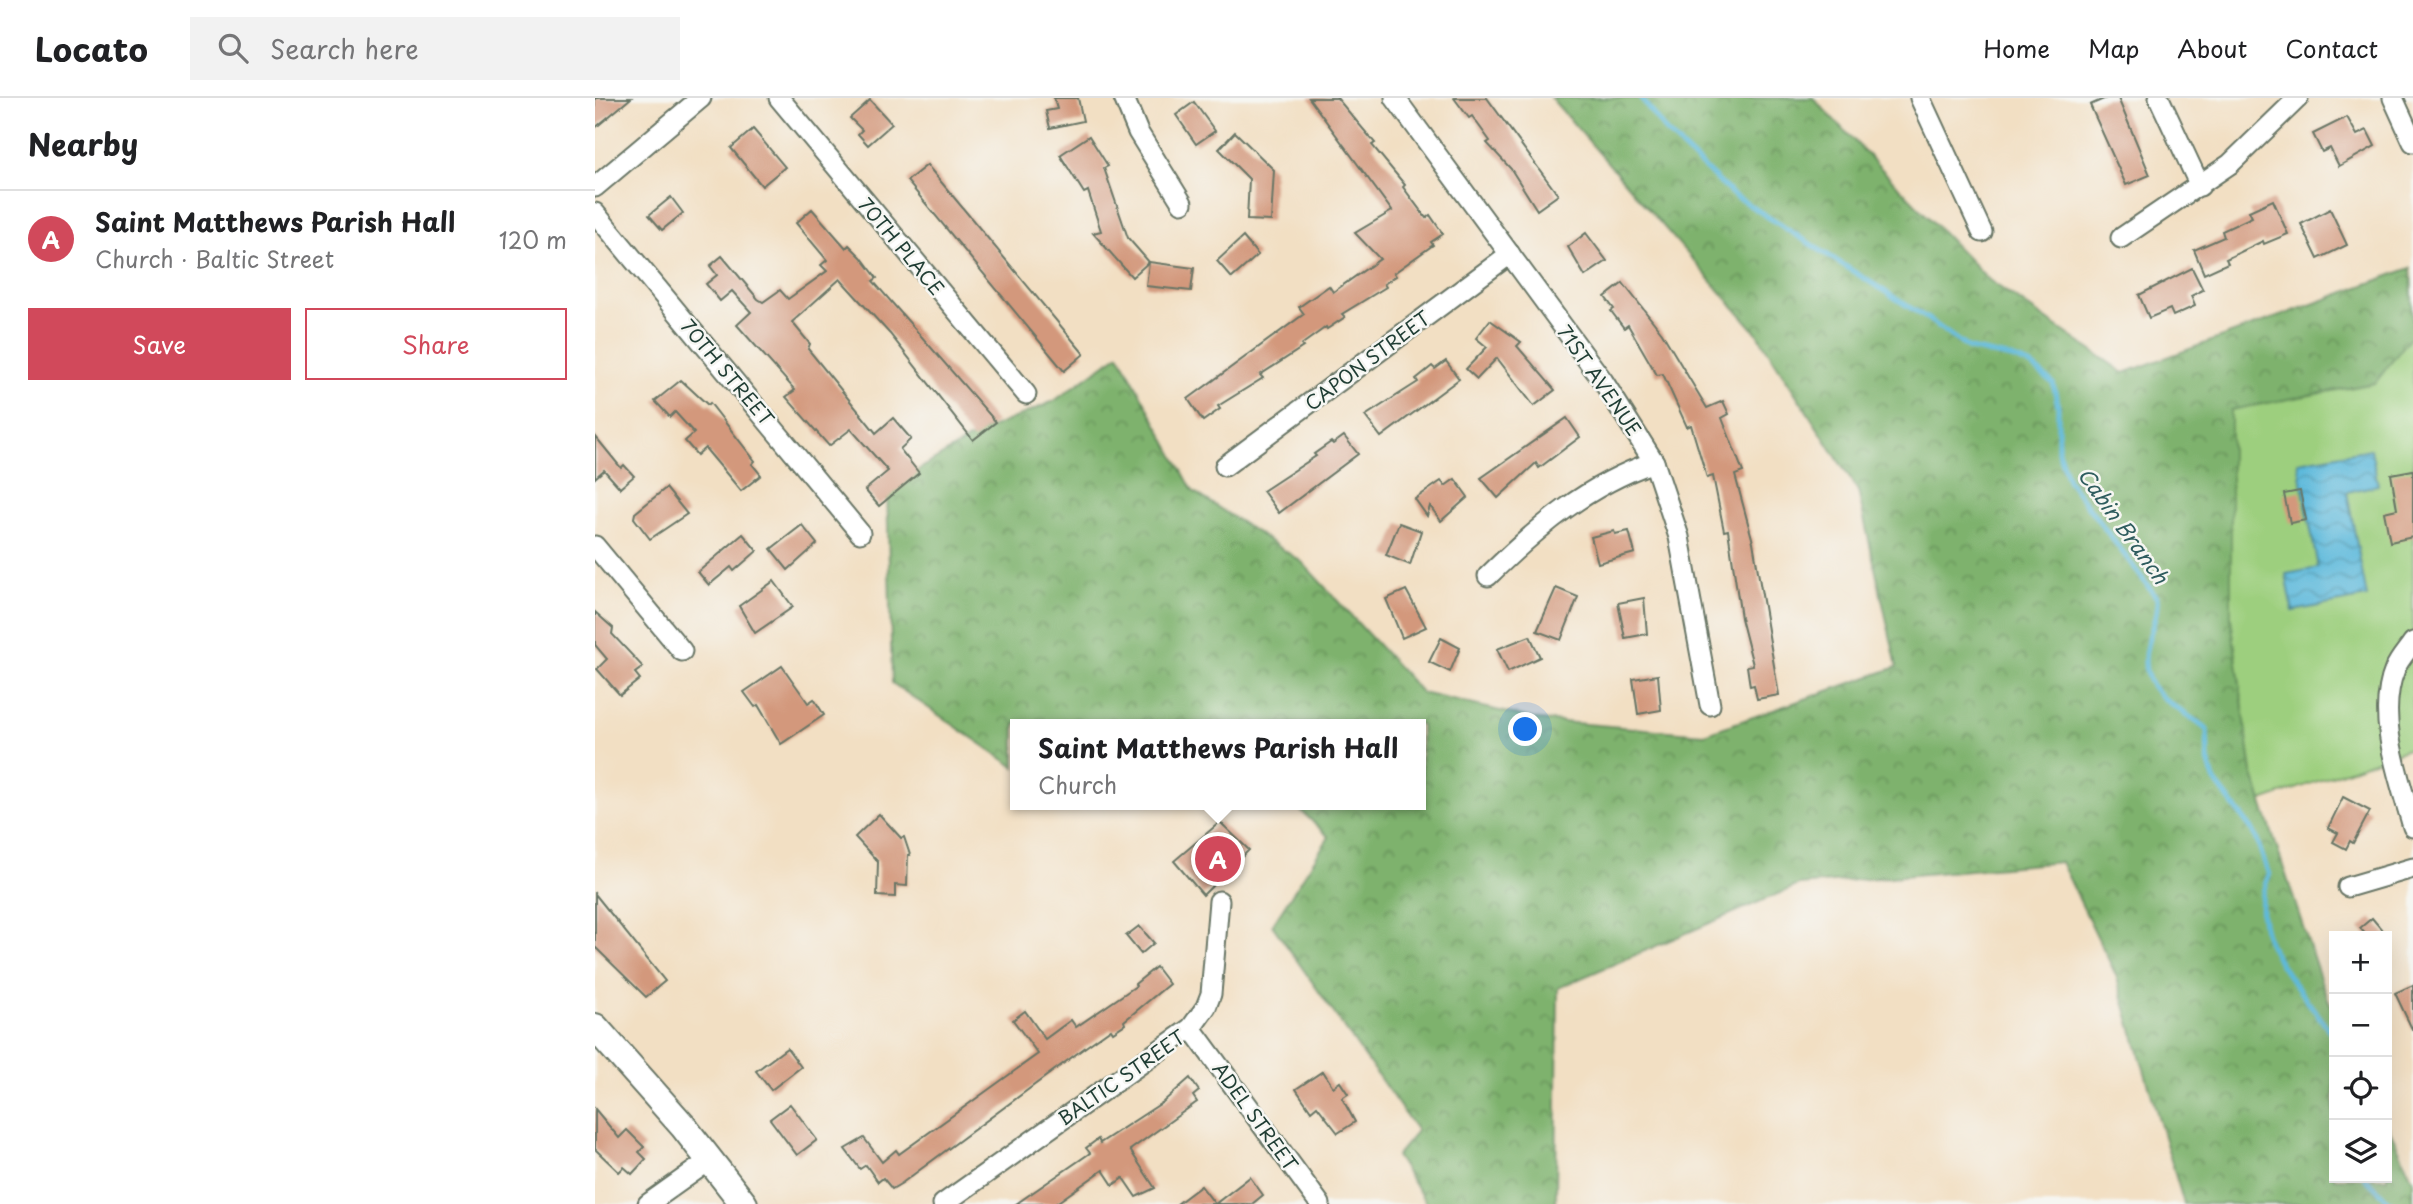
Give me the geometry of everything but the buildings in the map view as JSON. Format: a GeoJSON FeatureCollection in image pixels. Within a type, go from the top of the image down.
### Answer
{"type":"FeatureCollection","features":[{"type":"Feature","properties":{"kind":"main road"},"geometry":{"type":"LineString","coordinates":[[595,1027],[710,1160],[744,1204]]}},
{"type":"Feature","properties":{"kind":"street"},"geometry":{"type":"LineString","coordinates":[[595,187],[701,98]]}},
{"type":"Feature","properties":{"kind":"street","name":"70TH PLACE"},"geometry":{"type":"LineString","coordinates":[[779,98],[1026,394]]}},
{"type":"Feature","properties":{"kind":"street"},"geometry":{"type":"LineString","coordinates":[[1124,98],[1138,132],[1182,203]]}},
{"type":"Feature","properties":{"kind":"street","name":"71ST AVENUE"},"geometry":{"type":"LineString","coordinates":[[1395,98],[1602,381],[1654,462],[1679,537],[1710,705]]}},
{"type":"Feature","properties":{"kind":"street"},"geometry":{"type":"LineString","coordinates":[[1920,98],[1982,232]]}},
{"type":"Feature","properties":{"kind":"street"},"geometry":{"type":"LineString","coordinates":[[2159,98],[2200,186]]}},
{"type":"Feature","properties":{"kind":"street"},"geometry":{"type":"LineString","coordinates":[[2121,238],[2200,186],[2250,148],[2298,98]]}},
{"type":"Feature","properties":{"kind":"street"},"geometry":{"type":"LineString","coordinates":[[2393,98],[2413,142]]}},
{"type":"Feature","properties":{"kind":"street","name":"70TH STREET"},"geometry":{"type":"LineString","coordinates":[[595,213],[860,533]]}},
{"type":"Feature","properties":{"kind":"street","name":"CAPON STREET"},"geometry":{"type":"LineString","coordinates":[[1225,466],[1510,254]]}},
{"type":"Feature","properties":{"kind":"street"},"geometry":{"type":"LineString","coordinates":[[1488,576],[1528,537],[1572,502],[1625,472],[1654,462]]}},
{"type":"Feature","properties":{"kind":"street"},"geometry":{"type":"LineString","coordinates":[[595,546],[683,651]]}},
{"type":"Feature","properties":{"kind":"street"},"geometry":{"type":"LineString","coordinates":[[2413,642],[2393,673],[2389,717],[2396,766],[2413,827]]}},
{"type":"Feature","properties":{"kind":"street"},"geometry":{"type":"LineString","coordinates":[[2348,887],[2413,868]]}},
{"type":"Feature","properties":{"kind":"street","name":"BALTIC STREET"},"geometry":{"type":"LineString","coordinates":[[943,1204],[1191,1028],[1206,1007],[1211,994],[1219,901]]}},
{"type":"Feature","properties":{"kind":"street","name":"ADEL STREET"},"geometry":{"type":"LineString","coordinates":[[1191,1028],[1320,1204]]}},
{"type":"Feature","properties":{"kind":"street"},"geometry":{"type":"LineString","coordinates":[[648,1204],[710,1160]]}},
{"type":"Feature","properties":{"kind":"green space"},"geometry":{"type":"Polygon","coordinates":[[[1551,98],[1813,98],[1989,280],[2124,373],[2411,268],[2413,334],[2375,383],[2231,410],[2231,618],[2252,772],[2329,1001],[2329,1183],[2392,1183],[2392,1135],[2413,1180],[2413,1204],[2184,1204],[2116,975],[2061,862],[1799,885],[1558,988],[1556,1204],[1427,1204],[1396,1156],[1417,1131],[1272,925],[1329,837],[1300,810],[1426,810],[1426,719],[1010,719],[1010,764],[892,683],[887,489],[979,433],[1054,401],[1119,354],[1193,491],[1302,562],[1422,693],[1539,720],[1704,734],[1897,667],[1858,491],[1756,332],[1551,98]]]}},
{"type":"Feature","properties":{"kind":"green space"},"geometry":{"type":"Polygon","coordinates":[[[2413,334],[2413,747],[2262,801],[2252,772],[2231,618],[2231,410],[2375,383],[2413,334]]]}},
{"type":"Feature","properties":{"kind":"water"},"geometry":{"type":"Polygon","coordinates":[[[2371,449],[2378,485],[2347,492],[2367,597],[2293,611],[2286,574],[2318,568],[2298,462],[2371,449]]]}},
{"type":"Feature","properties":{"kind":"waterway","name":"Cabin Branch"},"geometry":{"type":"LineString","coordinates":[[1641,98],[1666,132],[1732,194],[1928,319],[1969,349],[2012,358],[2032,366],[2053,383],[2058,406],[2058,451],[2068,480],[2157,598],[2147,645],[2147,675],[2161,696],[2207,730],[2208,760],[2214,780],[2254,832],[2269,875],[2262,899],[2262,921],[2269,942],[2279,962],[2329,1031]]}},
{"type":"Feature","properties":{"kind":"waterway","name":"Cabin Branch"},"geometry":{"type":"LineString","coordinates":[[2370,1183],[2392,1204]]}},
{"type":"Feature","properties":{"kind":"place","name":"Saint Matthews Parish Hall"},"geometry":{"type":"Point","coordinates":[1218,859]}}]}
